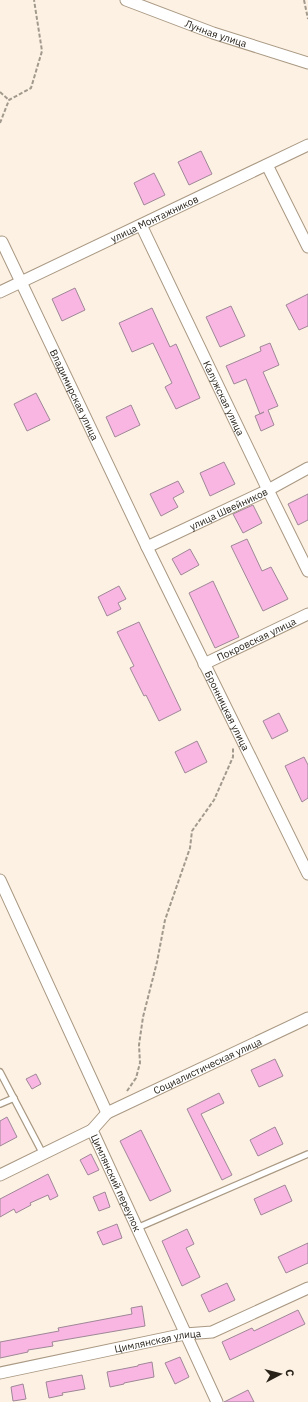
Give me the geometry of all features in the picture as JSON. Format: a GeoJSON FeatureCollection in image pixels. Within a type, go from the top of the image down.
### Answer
{"type":"FeatureCollection","features":[{"type":"Feature","properties":{"kind":"street","name":"Лунная улица"},"geometry":{"type":"LineString","coordinates":[[126,0],[213,32],[308,63]]}},
{"type":"Feature","properties":{"kind":"street","name":"улица Монтажников"},"geometry":{"type":"LineString","coordinates":[[0,292],[308,145]]}},
{"type":"Feature","properties":{"kind":"street"},"geometry":{"type":"LineString","coordinates":[[267,165],[308,247]]}},
{"type":"Feature","properties":{"kind":"street","name":"Калужская улица"},"geometry":{"type":"LineString","coordinates":[[141,225],[308,571]]}},
{"type":"Feature","properties":{"kind":"street","name":"Владимирская улица"},"geometry":{"type":"LineString","coordinates":[[2,242],[147,546]]}},
{"type":"Feature","properties":{"kind":"street","name":"улица Швейников"},"geometry":{"type":"LineString","coordinates":[[147,546],[268,490],[308,468]]}},
{"type":"Feature","properties":{"kind":"street","name":"Бронницкая улица"},"geometry":{"type":"LineString","coordinates":[[147,546],[308,874]]}},
{"type":"Feature","properties":{"kind":"street","name":"Покровская улица"},"geometry":{"type":"LineString","coordinates":[[204,664],[308,614]]}},
{"type":"Feature","properties":{"kind":"street"},"geometry":{"type":"LineString","coordinates":[[0,880],[107,1113]]}},
{"type":"Feature","properties":{"kind":"street","name":"Социалистическая улица"},"geometry":{"type":"LineString","coordinates":[[107,1113],[308,1018]]}},
{"type":"Feature","properties":{"kind":"street","name":"Цимлянский переулок"},"geometry":{"type":"LineString","coordinates":[[107,1113],[92,1130],[217,1402]]}},
{"type":"Feature","properties":{"kind":"street"},"geometry":{"type":"LineString","coordinates":[[0,1175],[92,1130]]}},
{"type":"Feature","properties":{"kind":"street","name":"Цимлянская улица"},"geometry":{"type":"LineString","coordinates":[[0,1373],[185,1334],[212,1332],[308,1288]]}},
{"type":"Feature","properties":{"kind":"lane"},"geometry":{"type":"LineString","coordinates":[[0,1072],[43,1154]]}},
{"type":"Feature","properties":{"kind":"lane"},"geometry":{"type":"LineString","coordinates":[[0,1104],[14,1098]]}},
{"type":"Feature","properties":{"kind":"lane"},"geometry":{"type":"LineString","coordinates":[[137,1228],[308,1154]]}},
{"type":"Feature","properties":{"kind":"path"},"geometry":{"type":"LineString","coordinates":[[0,123],[9,100],[31,88],[42,51],[34,0]]}},
{"type":"Feature","properties":{"kind":"path"},"geometry":{"type":"LineString","coordinates":[[304,0],[308,19]]}},
{"type":"Feature","properties":{"kind":"path"},"geometry":{"type":"LineString","coordinates":[[0,92],[9,100]]}},
{"type":"Feature","properties":{"kind":"path"},"geometry":{"type":"LineString","coordinates":[[126,1092],[136,1078],[140,1063],[143,1017],[157,962],[165,920],[190,848],[192,831],[214,800],[233,756],[233,744]]}},
{"type":"Feature","properties":{"kind":"building"},"geometry":{"type":"Polygon","coordinates":[[[201,151],[212,174],[189,185],[178,162],[201,151]]]}},
{"type":"Feature","properties":{"kind":"building"},"geometry":{"type":"Polygon","coordinates":[[[154,173],[165,195],[144,205],[134,183],[154,173]]]}},
{"type":"Feature","properties":{"kind":"building"},"geometry":{"type":"Polygon","coordinates":[[[75,288],[85,310],[62,321],[52,299],[75,288]]]}},
{"type":"Feature","properties":{"kind":"building"},"geometry":{"type":"Polygon","coordinates":[[[308,294],[308,326],[299,330],[286,305],[308,294]]]}},
{"type":"Feature","properties":{"kind":"building"},"geometry":{"type":"Polygon","coordinates":[[[231,306],[245,336],[220,347],[206,317],[231,306]]]}},
{"type":"Feature","properties":{"kind":"building"},"geometry":{"type":"Polygon","coordinates":[[[152,308],[170,347],[176,344],[200,398],[176,409],[165,387],[172,383],[153,343],[132,352],[119,323],[152,308]]]}},
{"type":"Feature","properties":{"kind":"building"},"geometry":{"type":"Polygon","coordinates":[[[270,343],[279,365],[263,372],[278,406],[268,410],[274,425],[261,431],[255,416],[260,414],[246,379],[234,384],[226,366],[261,351],[260,347],[270,343]]]}},
{"type":"Feature","properties":{"kind":"building"},"geometry":{"type":"Polygon","coordinates":[[[36,393],[50,420],[27,431],[14,404],[36,393]]]}},
{"type":"Feature","properties":{"kind":"building"},"geometry":{"type":"Polygon","coordinates":[[[131,405],[140,425],[115,437],[106,417],[131,405]]]}},
{"type":"Feature","properties":{"kind":"building"},"geometry":{"type":"Polygon","coordinates":[[[224,462],[235,484],[210,496],[200,473],[224,462]]]}},
{"type":"Feature","properties":{"kind":"building"},"geometry":{"type":"Polygon","coordinates":[[[178,481],[184,492],[173,498],[178,507],[161,516],[150,494],[178,481]]]}},
{"type":"Feature","properties":{"kind":"building"},"geometry":{"type":"Polygon","coordinates":[[[308,494],[308,520],[298,525],[288,504],[308,494]]]}},
{"type":"Feature","properties":{"kind":"building"},"geometry":{"type":"Polygon","coordinates":[[[253,505],[262,523],[243,533],[233,514],[253,505]]]}},
{"type":"Feature","properties":{"kind":"building"},"geometry":{"type":"Polygon","coordinates":[[[247,539],[262,571],[271,567],[288,599],[263,611],[231,546],[247,539]]]}},
{"type":"Feature","properties":{"kind":"building"},"geometry":{"type":"Polygon","coordinates":[[[190,549],[199,565],[181,575],[172,559],[190,549]]]}},
{"type":"Feature","properties":{"kind":"building"},"geometry":{"type":"Polygon","coordinates":[[[213,581],[239,637],[215,648],[189,593],[213,581]]]}},
{"type":"Feature","properties":{"kind":"building"},"geometry":{"type":"Polygon","coordinates":[[[119,586],[126,599],[118,603],[121,609],[107,616],[98,597],[119,586]]]}},
{"type":"Feature","properties":{"kind":"building"},"geometry":{"type":"Polygon","coordinates":[[[139,622],[181,710],[159,721],[130,668],[134,666],[117,632],[139,622]]]}},
{"type":"Feature","properties":{"kind":"building"},"geometry":{"type":"Polygon","coordinates":[[[279,713],[288,731],[272,739],[263,721],[279,713]]]}},
{"type":"Feature","properties":{"kind":"building"},"geometry":{"type":"Polygon","coordinates":[[[197,741],[207,762],[185,773],[175,752],[197,741]]]}},
{"type":"Feature","properties":{"kind":"building"},"geometry":{"type":"Polygon","coordinates":[[[304,757],[308,765],[308,798],[302,802],[285,766],[304,757]]]}},
{"type":"Feature","properties":{"kind":"building"},"geometry":{"type":"Polygon","coordinates":[[[275,1059],[283,1076],[259,1087],[251,1070],[275,1059]]]}},
{"type":"Feature","properties":{"kind":"building"},"geometry":{"type":"Polygon","coordinates":[[[36,1074],[41,1084],[32,1089],[26,1079],[36,1074]]]}},
{"type":"Feature","properties":{"kind":"building"},"geometry":{"type":"Polygon","coordinates":[[[219,1093],[224,1103],[201,1114],[232,1175],[222,1180],[187,1109],[219,1093]]]}},
{"type":"Feature","properties":{"kind":"building"},"geometry":{"type":"Polygon","coordinates":[[[7,1117],[17,1137],[0,1146],[0,1121],[7,1117]]]}},
{"type":"Feature","properties":{"kind":"building"},"geometry":{"type":"Polygon","coordinates":[[[275,1127],[283,1144],[258,1156],[250,1140],[275,1127]]]}},
{"type":"Feature","properties":{"kind":"building"},"geometry":{"type":"Polygon","coordinates":[[[141,1130],[171,1191],[150,1201],[120,1141],[141,1130]]]}},
{"type":"Feature","properties":{"kind":"building"},"geometry":{"type":"Polygon","coordinates":[[[91,1154],[99,1170],[88,1175],[80,1160],[91,1154]]]}},
{"type":"Feature","properties":{"kind":"building"},"geometry":{"type":"Polygon","coordinates":[[[48,1174],[58,1196],[50,1200],[48,1195],[30,1203],[31,1205],[16,1213],[14,1209],[0,1217],[0,1199],[48,1174]]]}},
{"type":"Feature","properties":{"kind":"building"},"geometry":{"type":"Polygon","coordinates":[[[285,1185],[292,1201],[261,1215],[254,1199],[285,1185]]]}},
{"type":"Feature","properties":{"kind":"building"},"geometry":{"type":"Polygon","coordinates":[[[105,1192],[110,1207],[99,1211],[93,1197],[105,1192]]]}},
{"type":"Feature","properties":{"kind":"building"},"geometry":{"type":"Polygon","coordinates":[[[117,1224],[122,1238],[103,1245],[97,1232],[117,1224]]]}},
{"type":"Feature","properties":{"kind":"building"},"geometry":{"type":"Polygon","coordinates":[[[187,1229],[194,1244],[186,1248],[200,1277],[182,1286],[162,1241],[187,1229]]]}},
{"type":"Feature","properties":{"kind":"building"},"geometry":{"type":"Polygon","coordinates":[[[308,1243],[308,1263],[286,1273],[278,1257],[308,1243]]]}},
{"type":"Feature","properties":{"kind":"building"},"geometry":{"type":"Polygon","coordinates":[[[227,1283],[235,1300],[209,1312],[201,1295],[227,1283]]]}},
{"type":"Feature","properties":{"kind":"building"},"geometry":{"type":"Polygon","coordinates":[[[142,1306],[145,1326],[52,1342],[53,1346],[28,1350],[28,1352],[0,1358],[0,1342],[59,1331],[58,1328],[132,1314],[131,1308],[142,1306]]]}},
{"type":"Feature","properties":{"kind":"building"},"geometry":{"type":"Polygon","coordinates":[[[298,1310],[305,1324],[230,1360],[222,1342],[252,1328],[254,1331],[298,1310]]]}},
{"type":"Feature","properties":{"kind":"building"},"geometry":{"type":"Polygon","coordinates":[[[180,1357],[189,1377],[175,1384],[165,1363],[180,1357]]]}},
{"type":"Feature","properties":{"kind":"building"},"geometry":{"type":"Polygon","coordinates":[[[152,1362],[154,1377],[110,1387],[107,1372],[152,1362]]]}},
{"type":"Feature","properties":{"kind":"building"},"geometry":{"type":"Polygon","coordinates":[[[82,1375],[85,1389],[62,1393],[63,1395],[49,1398],[46,1382],[82,1375]]]}},
{"type":"Feature","properties":{"kind":"building"},"geometry":{"type":"Polygon","coordinates":[[[23,1384],[26,1399],[13,1401],[11,1387],[23,1384]]]}},
{"type":"Feature","properties":{"kind":"building"},"geometry":{"type":"Polygon","coordinates":[[[248,1390],[254,1402],[224,1402],[248,1390]]]}}]}
